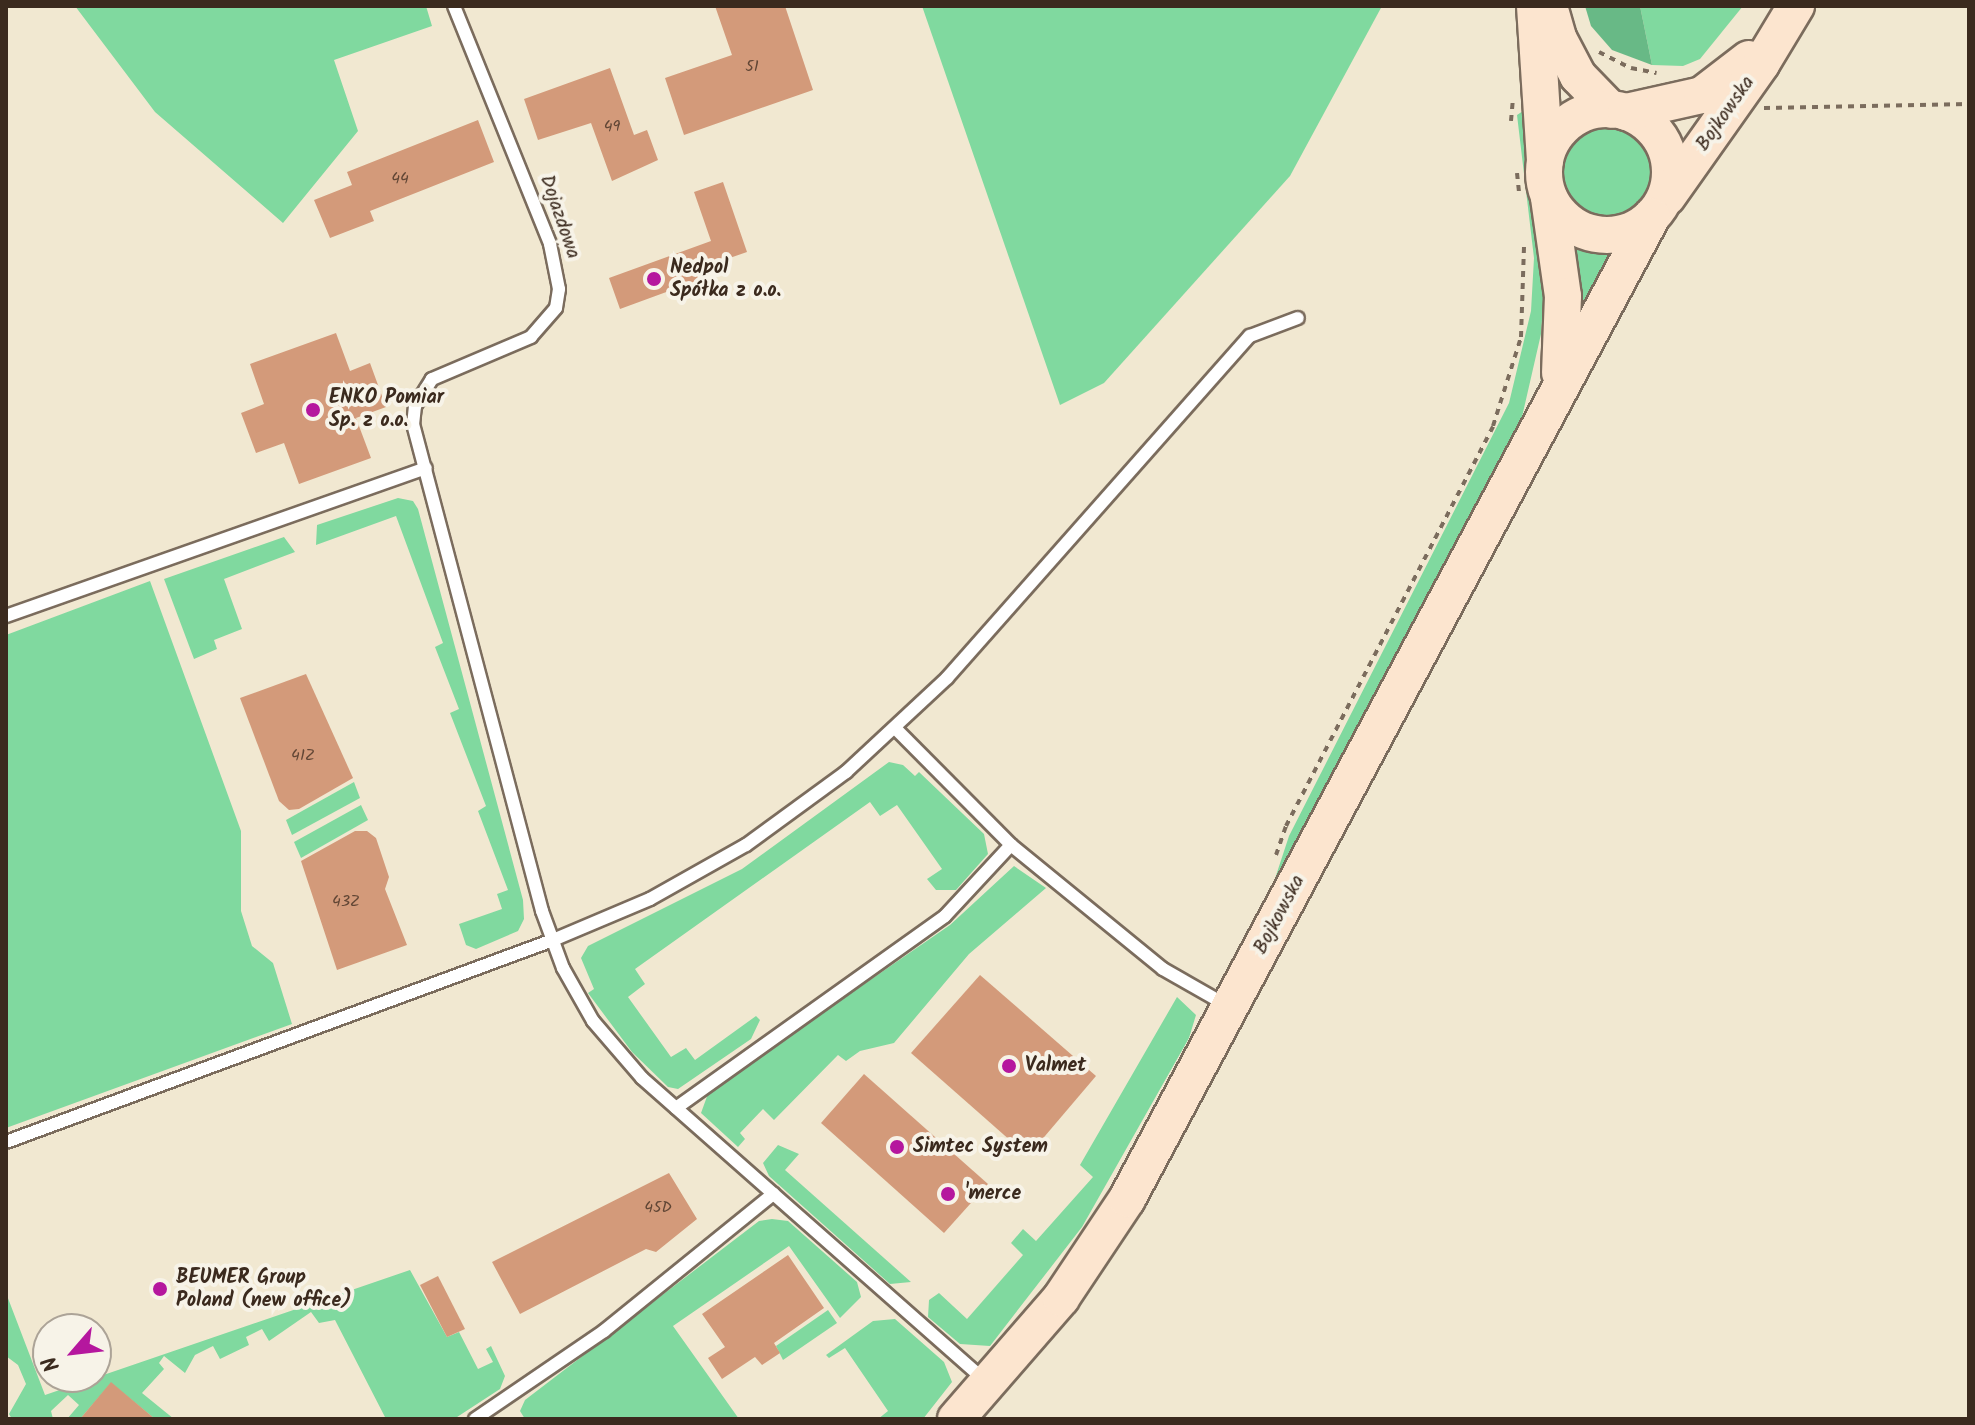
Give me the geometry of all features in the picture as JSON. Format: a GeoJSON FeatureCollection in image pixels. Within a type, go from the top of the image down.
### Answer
{"type":"FeatureCollection","features":[{"type":"Feature","properties":{"kind":"street","name":"Bojkowska"},"geometry":{"type":"LineString","coordinates":[[1535,6],[1530,160],[1535,200],[1563,296],[1560,383]]}},
{"type":"Feature","properties":{"kind":"street"},"geometry":{"type":"LineString","coordinates":[[1535,200],[1571,225],[1605,236],[1638,227],[1658,209],[1670,166],[1665,148],[1642,120],[1618,111],[1578,76],[1558,38],[1549,6]]}},
{"type":"Feature","properties":{"kind":"street","name":"Bojkowska"},"geometry":{"type":"LineString","coordinates":[[1530,160],[1551,144],[1568,123],[1592,111],[1618,111],[1702,95],[1737,72],[1790,14]]}},
{"type":"Feature","properties":{"kind":"street","name":"Bojkowska"},"geometry":{"type":"LineString","coordinates":[[962,1416],[1096,1249],[1231,1008],[1560,383],[1658,209],[1738,96],[1790,14]]}},
{"type":"Feature","properties":{"kind":"lane","name":"Dojazdowa"},"geometry":{"type":"LineString","coordinates":[[454,6],[550,244],[559,289],[556,308],[531,337],[447,371],[421,391],[413,424],[553,940],[593,1021],[676,1108],[989,1384]]}},
{"type":"Feature","properties":{"kind":"lane"},"geometry":{"type":"LineString","coordinates":[[6,1142],[553,940],[650,899],[746,845],[846,772],[896,729],[947,678],[1250,336],[1298,318]]}},
{"type":"Feature","properties":{"kind":"lane"},"geometry":{"type":"LineString","coordinates":[[6,616],[426,468]]}},
{"type":"Feature","properties":{"kind":"lane"},"geometry":{"type":"LineString","coordinates":[[896,729],[1011,845],[1163,969],[1231,1008]]}},
{"type":"Feature","properties":{"kind":"lane"},"geometry":{"type":"LineString","coordinates":[[676,1108],[945,916],[1011,845]]}},
{"type":"Feature","properties":{"kind":"lane"},"geometry":{"type":"LineString","coordinates":[[475,1419],[604,1331],[773,1194]]}},
{"type":"Feature","properties":{"kind":"path"},"geometry":{"type":"LineString","coordinates":[[1589,62],[1600,51],[1631,68],[1663,74]]}},
{"type":"Feature","properties":{"kind":"path"},"geometry":{"type":"LineString","coordinates":[[1738,96],[1758,107],[1799,111],[1969,104]]}},
{"type":"Feature","properties":{"kind":"path"},"geometry":{"type":"LineString","coordinates":[[1512,132],[1510,101],[1526,97]]}},
{"type":"Feature","properties":{"kind":"path"},"geometry":{"type":"LineString","coordinates":[[1530,160],[1535,200]]}},
{"type":"Feature","properties":{"kind":"path"},"geometry":{"type":"LineString","coordinates":[[1272,866],[1286,826],[1493,426],[1521,337],[1524,241]]}},
{"type":"Feature","properties":{"kind":"green space"},"geometry":{"type":"Polygon","coordinates":[[[75,6],[426,6],[432,26],[334,60],[358,131],[283,223],[155,112],[75,6]]]}},
{"type":"Feature","properties":{"kind":"green space"},"geometry":{"type":"Polygon","coordinates":[[[922,6],[1382,6],[1290,176],[1104,383],[1060,405],[922,6]]]}},
{"type":"Feature","properties":{"kind":"green space"},"geometry":{"type":"Polygon","coordinates":[[[1585,6],[1640,6],[1652,65],[1612,50],[1591,26],[1585,6]]]}},
{"type":"Feature","properties":{"kind":"green space"},"geometry":{"type":"Polygon","coordinates":[[[1640,6],[1743,6],[1700,59],[1683,66],[1652,65],[1640,6]]]}},
{"type":"Feature","properties":{"kind":"green space"},"geometry":{"type":"Polygon","coordinates":[[[1526,109],[1544,293],[1541,334],[1519,430],[1267,903],[1289,836],[1509,403],[1531,311],[1534,258],[1517,115],[1526,109]]]}},
{"type":"Feature","properties":{"kind":"green space"},"geometry":{"type":"Polygon","coordinates":[[[1607,126],[1625,130],[1640,139],[1649,154],[1653,172],[1649,190],[1640,205],[1625,214],[1607,218],[1589,214],[1574,205],[1565,190],[1561,172],[1565,154],[1574,139],[1589,130],[1607,126]]]}},
{"type":"Feature","properties":{"kind":"green space"},"geometry":{"type":"Polygon","coordinates":[[[1566,232],[1593,242],[1624,241],[1572,336],[1566,232]]]}},
{"type":"Feature","properties":{"kind":"green space"},"geometry":{"type":"Polygon","coordinates":[[[398,498],[413,501],[418,509],[523,900],[524,919],[518,931],[476,949],[466,945],[459,924],[502,909],[497,894],[508,890],[478,811],[486,806],[450,713],[459,709],[435,647],[443,643],[396,516],[316,545],[317,525],[398,498]]]}},
{"type":"Feature","properties":{"kind":"green space"},"geometry":{"type":"Polygon","coordinates":[[[284,537],[295,552],[224,579],[242,629],[214,640],[217,649],[194,659],[164,579],[284,537]]]}},
{"type":"Feature","properties":{"kind":"green space"},"geometry":{"type":"Polygon","coordinates":[[[150,581],[241,831],[241,911],[252,946],[273,963],[292,1024],[6,1128],[6,635],[150,581]]]}},
{"type":"Feature","properties":{"kind":"green space"},"geometry":{"type":"Polygon","coordinates":[[[889,762],[903,765],[915,776],[919,772],[984,834],[988,854],[956,890],[936,890],[927,879],[942,869],[897,805],[880,816],[870,802],[635,969],[645,984],[628,997],[671,1057],[686,1048],[695,1060],[756,1016],[760,1020],[751,1039],[678,1089],[668,1087],[632,1052],[588,993],[594,989],[581,958],[588,946],[742,869],[889,762]]]}},
{"type":"Feature","properties":{"kind":"green space"},"geometry":{"type":"Polygon","coordinates":[[[354,782],[360,798],[292,835],[286,820],[354,782]]]}},
{"type":"Feature","properties":{"kind":"green space"},"geometry":{"type":"Polygon","coordinates":[[[361,805],[368,820],[301,858],[294,842],[361,805]]]}},
{"type":"Feature","properties":{"kind":"green space"},"geometry":{"type":"Polygon","coordinates":[[[1014,866],[1046,888],[969,954],[894,1043],[860,1051],[846,1061],[838,1055],[774,1120],[763,1109],[740,1133],[745,1139],[738,1147],[701,1113],[709,1091],[950,925],[1014,866]]]}},
{"type":"Feature","properties":{"kind":"green space"},"geometry":{"type":"Polygon","coordinates":[[[1177,997],[1196,1015],[1189,1038],[1082,1227],[990,1346],[960,1344],[928,1317],[929,1300],[939,1293],[967,1319],[1023,1255],[1011,1243],[1023,1229],[1036,1241],[1093,1177],[1080,1165],[1177,997]]]}},
{"type":"Feature","properties":{"kind":"green space"},"geometry":{"type":"Polygon","coordinates":[[[778,1145],[799,1154],[785,1170],[911,1282],[890,1284],[769,1176],[763,1163],[778,1145]]]}},
{"type":"Feature","properties":{"kind":"green space"},"geometry":{"type":"Polygon","coordinates":[[[759,1221],[788,1221],[857,1282],[861,1297],[840,1318],[789,1246],[673,1326],[739,1419],[525,1419],[520,1411],[525,1400],[759,1221]]]}},
{"type":"Feature","properties":{"kind":"green space"},"geometry":{"type":"Polygon","coordinates":[[[410,1270],[447,1337],[459,1332],[478,1369],[493,1362],[486,1349],[491,1346],[505,1376],[500,1389],[454,1419],[386,1419],[335,1320],[319,1323],[311,1312],[269,1341],[262,1329],[246,1337],[249,1345],[220,1359],[213,1346],[195,1355],[185,1373],[164,1356],[159,1363],[164,1369],[142,1393],[174,1419],[155,1419],[112,1384],[112,1372],[410,1270]]]}},
{"type":"Feature","properties":{"kind":"green space"},"geometry":{"type":"Polygon","coordinates":[[[6,1293],[32,1361],[32,1393],[102,1393],[80,1419],[67,1419],[79,1405],[68,1395],[51,1411],[53,1419],[12,1419],[9,1414],[26,1384],[18,1365],[6,1356],[6,1293]]]}},
{"type":"Feature","properties":{"kind":"green space"},"geometry":{"type":"Polygon","coordinates":[[[828,1310],[837,1323],[783,1360],[776,1346],[828,1310]]]}},
{"type":"Feature","properties":{"kind":"green space"},"geometry":{"type":"Polygon","coordinates":[[[895,1319],[944,1362],[952,1382],[923,1419],[878,1419],[888,1411],[845,1348],[829,1358],[826,1355],[873,1321],[895,1319]]]}},
{"type":"Feature","properties":{"kind":"building"},"geometry":{"type":"Polygon","coordinates":[[[715,6],[785,6],[813,90],[684,135],[665,78],[732,55],[715,6]]]}},
{"type":"Feature","properties":{"kind":"building"},"geometry":{"type":"Polygon","coordinates":[[[610,68],[634,135],[647,130],[658,160],[612,181],[591,123],[538,140],[524,99],[610,68]]]}},
{"type":"Feature","properties":{"kind":"building"},"geometry":{"type":"Polygon","coordinates":[[[478,120],[494,162],[370,211],[374,221],[330,238],[314,200],[352,185],[347,172],[478,120]]]}},
{"type":"Feature","properties":{"kind":"building"},"geometry":{"type":"Polygon","coordinates":[[[723,182],[747,252],[695,270],[699,280],[620,309],[609,278],[711,241],[694,192],[723,182]]]}},
{"type":"Feature","properties":{"kind":"building","name":"ENKO Pomiar Sp. z o.o."},"geometry":{"type":"Polygon","coordinates":[[[336,333],[350,371],[370,363],[386,407],[356,418],[371,458],[299,484],[284,443],[256,453],[241,413],[264,404],[250,364],[336,333]]]}},
{"type":"Feature","properties":{"kind":"building"},"geometry":{"type":"Polygon","coordinates":[[[306,674],[353,778],[299,809],[289,810],[279,801],[240,698],[306,674]]]}},
{"type":"Feature","properties":{"kind":"building"},"geometry":{"type":"Polygon","coordinates":[[[355,831],[367,831],[376,838],[389,877],[385,889],[407,945],[337,970],[301,861],[355,831]]]}},
{"type":"Feature","properties":{"kind":"building"},"geometry":{"type":"Polygon","coordinates":[[[980,975],[1096,1076],[1028,1156],[911,1053],[980,975]]]}},
{"type":"Feature","properties":{"kind":"building","name":"Simtec System"},"geometry":{"type":"Polygon","coordinates":[[[864,1074],[988,1184],[944,1233],[821,1123],[864,1074]]]}},
{"type":"Feature","properties":{"kind":"building"},"geometry":{"type":"Polygon","coordinates":[[[669,1173],[697,1219],[656,1252],[646,1249],[520,1314],[492,1262],[669,1173]]]}},
{"type":"Feature","properties":{"kind":"building"},"geometry":{"type":"Polygon","coordinates":[[[788,1255],[824,1308],[774,1343],[780,1353],[762,1365],[755,1357],[722,1379],[708,1358],[725,1347],[702,1314],[788,1255]]]}},
{"type":"Feature","properties":{"kind":"building"},"geometry":{"type":"Polygon","coordinates":[[[438,1276],[465,1329],[447,1337],[420,1285],[438,1276]]]}},
{"type":"Feature","properties":{"kind":"building"},"geometry":{"type":"Polygon","coordinates":[[[112,1383],[155,1419],[80,1419],[102,1393],[112,1393],[112,1383]]]}},
{"type":"Feature","properties":{"kind":"place","name":"Nedpol Spółka z o.o."},"geometry":{"type":"Point","coordinates":[654,279]}},
{"type":"Feature","properties":{"kind":"place","name":"ENKO Pomiar Sp. z o.o."},"geometry":{"type":"Point","coordinates":[313,410]}},
{"type":"Feature","properties":{"kind":"place","name":"Valmet"},"geometry":{"type":"Point","coordinates":[1009,1066]}},
{"type":"Feature","properties":{"kind":"place","name":"Simtec System"},"geometry":{"type":"Point","coordinates":[897,1147]}},
{"type":"Feature","properties":{"kind":"place","name":"'merce"},"geometry":{"type":"Point","coordinates":[948,1194]}},
{"type":"Feature","properties":{"kind":"place","name":"BEUMER Group Poland (new office)"},"geometry":{"type":"Point","coordinates":[160,1289]}}]}
